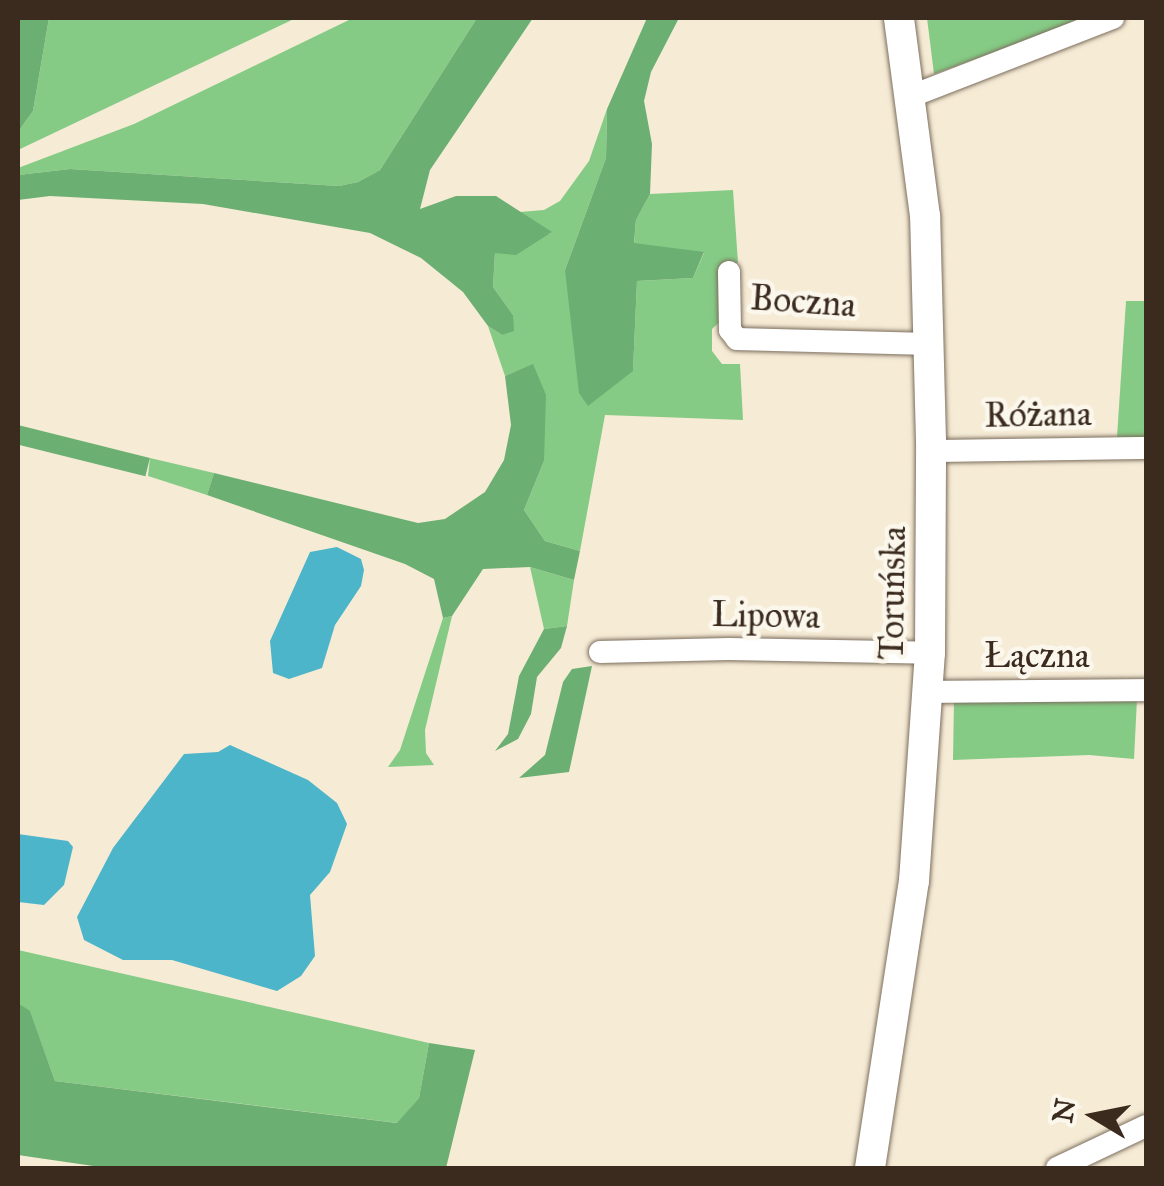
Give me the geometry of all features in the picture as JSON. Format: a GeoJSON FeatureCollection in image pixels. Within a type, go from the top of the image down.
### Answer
{"type":"FeatureCollection","features":[{"type":"Feature","properties":{"kind":"main road","name":"Toruńska"},"geometry":{"type":"LineString","coordinates":[[870,1168],[914,881],[930,653],[930,344],[925,216],[898,18]]}},
{"type":"Feature","properties":{"kind":"street"},"geometry":{"type":"LineString","coordinates":[[909,97],[1113,18]]}},
{"type":"Feature","properties":{"kind":"street","name":"Boczna"},"geometry":{"type":"LineString","coordinates":[[728,272],[730,330],[737,339],[930,344]]}},
{"type":"Feature","properties":{"kind":"street","name":"Różana"},"geometry":{"type":"LineString","coordinates":[[931,451],[1146,448]]}},
{"type":"Feature","properties":{"kind":"street","name":"Lipowa"},"geometry":{"type":"LineString","coordinates":[[600,652],[729,648],[930,653]]}},
{"type":"Feature","properties":{"kind":"street","name":"Łączna"},"geometry":{"type":"LineString","coordinates":[[929,692],[1146,690]]}},
{"type":"Feature","properties":{"kind":"street"},"geometry":{"type":"LineString","coordinates":[[1058,1168],[1146,1126]]}},
{"type":"Feature","properties":{"kind":"green space"},"geometry":{"type":"Polygon","coordinates":[[[18,18],[49,18],[33,111],[18,132],[18,18]]]}},
{"type":"Feature","properties":{"kind":"green space"},"geometry":{"type":"Polygon","coordinates":[[[49,18],[296,18],[18,150],[18,132],[33,111],[49,18]]]}},
{"type":"Feature","properties":{"kind":"green space"},"geometry":{"type":"Polygon","coordinates":[[[353,18],[477,18],[380,170],[358,182],[339,186],[70,169],[18,175],[18,168],[134,124],[353,18]]]}},
{"type":"Feature","properties":{"kind":"green space"},"geometry":{"type":"Polygon","coordinates":[[[477,18],[533,18],[430,170],[420,209],[456,196],[496,196],[552,232],[516,255],[495,253],[493,287],[513,315],[514,331],[502,335],[488,326],[463,292],[421,258],[370,233],[203,204],[50,196],[18,200],[18,175],[70,169],[339,186],[358,182],[380,170],[477,18]]]}},
{"type":"Feature","properties":{"kind":"green space"},"geometry":{"type":"Polygon","coordinates":[[[647,18],[679,18],[651,72],[644,101],[652,144],[650,194],[636,220],[634,243],[704,252],[693,278],[637,281],[633,371],[588,406],[579,393],[565,270],[606,158],[607,109],[647,18]]]}},
{"type":"Feature","properties":{"kind":"green space"},"geometry":{"type":"Polygon","coordinates":[[[927,18],[1087,18],[934,74],[927,18]]]}},
{"type":"Feature","properties":{"kind":"green space"},"geometry":{"type":"Polygon","coordinates":[[[607,109],[606,158],[565,270],[633,371],[637,281],[693,278],[704,253],[634,244],[636,220],[650,194],[733,190],[738,263],[724,262],[724,318],[712,329],[712,351],[722,364],[740,364],[743,420],[605,415],[580,551],[545,541],[524,510],[544,461],[533,365],[505,376],[488,326],[502,335],[513,315],[493,287],[495,253],[551,233],[520,212],[544,210],[560,201],[589,161],[607,109]]]}},
{"type":"Feature","properties":{"kind":"green space"},"geometry":{"type":"Polygon","coordinates":[[[1126,301],[1146,301],[1146,437],[1117,437],[1126,301]]]}},
{"type":"Feature","properties":{"kind":"green space"},"geometry":{"type":"Polygon","coordinates":[[[533,364],[546,395],[544,461],[524,510],[545,541],[580,551],[574,580],[530,567],[483,569],[452,616],[443,618],[434,579],[405,564],[207,495],[214,473],[418,523],[445,519],[485,492],[504,460],[511,425],[505,376],[533,364]]]}},
{"type":"Feature","properties":{"kind":"green space"},"geometry":{"type":"Polygon","coordinates":[[[18,425],[150,458],[145,476],[18,445],[18,425]]]}},
{"type":"Feature","properties":{"kind":"green space"},"geometry":{"type":"Polygon","coordinates":[[[150,458],[214,473],[207,495],[148,476],[150,458]]]}},
{"type":"Feature","properties":{"kind":"green space"},"geometry":{"type":"Polygon","coordinates":[[[530,567],[574,580],[567,626],[544,629],[530,567]]]}},
{"type":"Feature","properties":{"kind":"green space"},"geometry":{"type":"Polygon","coordinates":[[[452,616],[425,730],[426,753],[434,765],[388,767],[400,750],[443,618],[452,616]]]}},
{"type":"Feature","properties":{"kind":"green space"},"geometry":{"type":"Polygon","coordinates":[[[567,626],[561,648],[537,677],[531,714],[518,739],[495,751],[508,734],[519,676],[544,629],[567,626]]]}},
{"type":"Feature","properties":{"kind":"green space"},"geometry":{"type":"Polygon","coordinates":[[[592,666],[569,772],[519,778],[545,755],[563,682],[572,669],[592,666]]]}},
{"type":"Feature","properties":{"kind":"green space"},"geometry":{"type":"Polygon","coordinates":[[[954,699],[1137,699],[1134,759],[1089,755],[953,760],[954,699]]]}},
{"type":"Feature","properties":{"kind":"green space"},"geometry":{"type":"Polygon","coordinates":[[[18,950],[429,1043],[419,1098],[398,1123],[55,1081],[30,1012],[18,1003],[18,950]]]}},
{"type":"Feature","properties":{"kind":"green space"},"geometry":{"type":"Polygon","coordinates":[[[18,1003],[30,1011],[55,1081],[397,1123],[419,1098],[429,1043],[475,1050],[446,1168],[107,1168],[18,1155],[18,1003]]]}},
{"type":"Feature","properties":{"kind":"water"},"geometry":{"type":"Polygon","coordinates":[[[337,547],[361,559],[364,570],[361,586],[335,625],[322,668],[289,679],[273,673],[270,641],[310,552],[337,547]]]}},
{"type":"Feature","properties":{"kind":"water"},"geometry":{"type":"Polygon","coordinates":[[[230,745],[308,780],[337,803],[347,824],[330,872],[310,895],[315,956],[301,976],[277,991],[172,960],[123,960],[84,940],[77,917],[113,848],[184,754],[218,752],[230,745]]]}},
{"type":"Feature","properties":{"kind":"water"},"geometry":{"type":"Polygon","coordinates":[[[18,834],[68,841],[73,847],[64,885],[44,905],[18,902],[18,834]]]}}]}
